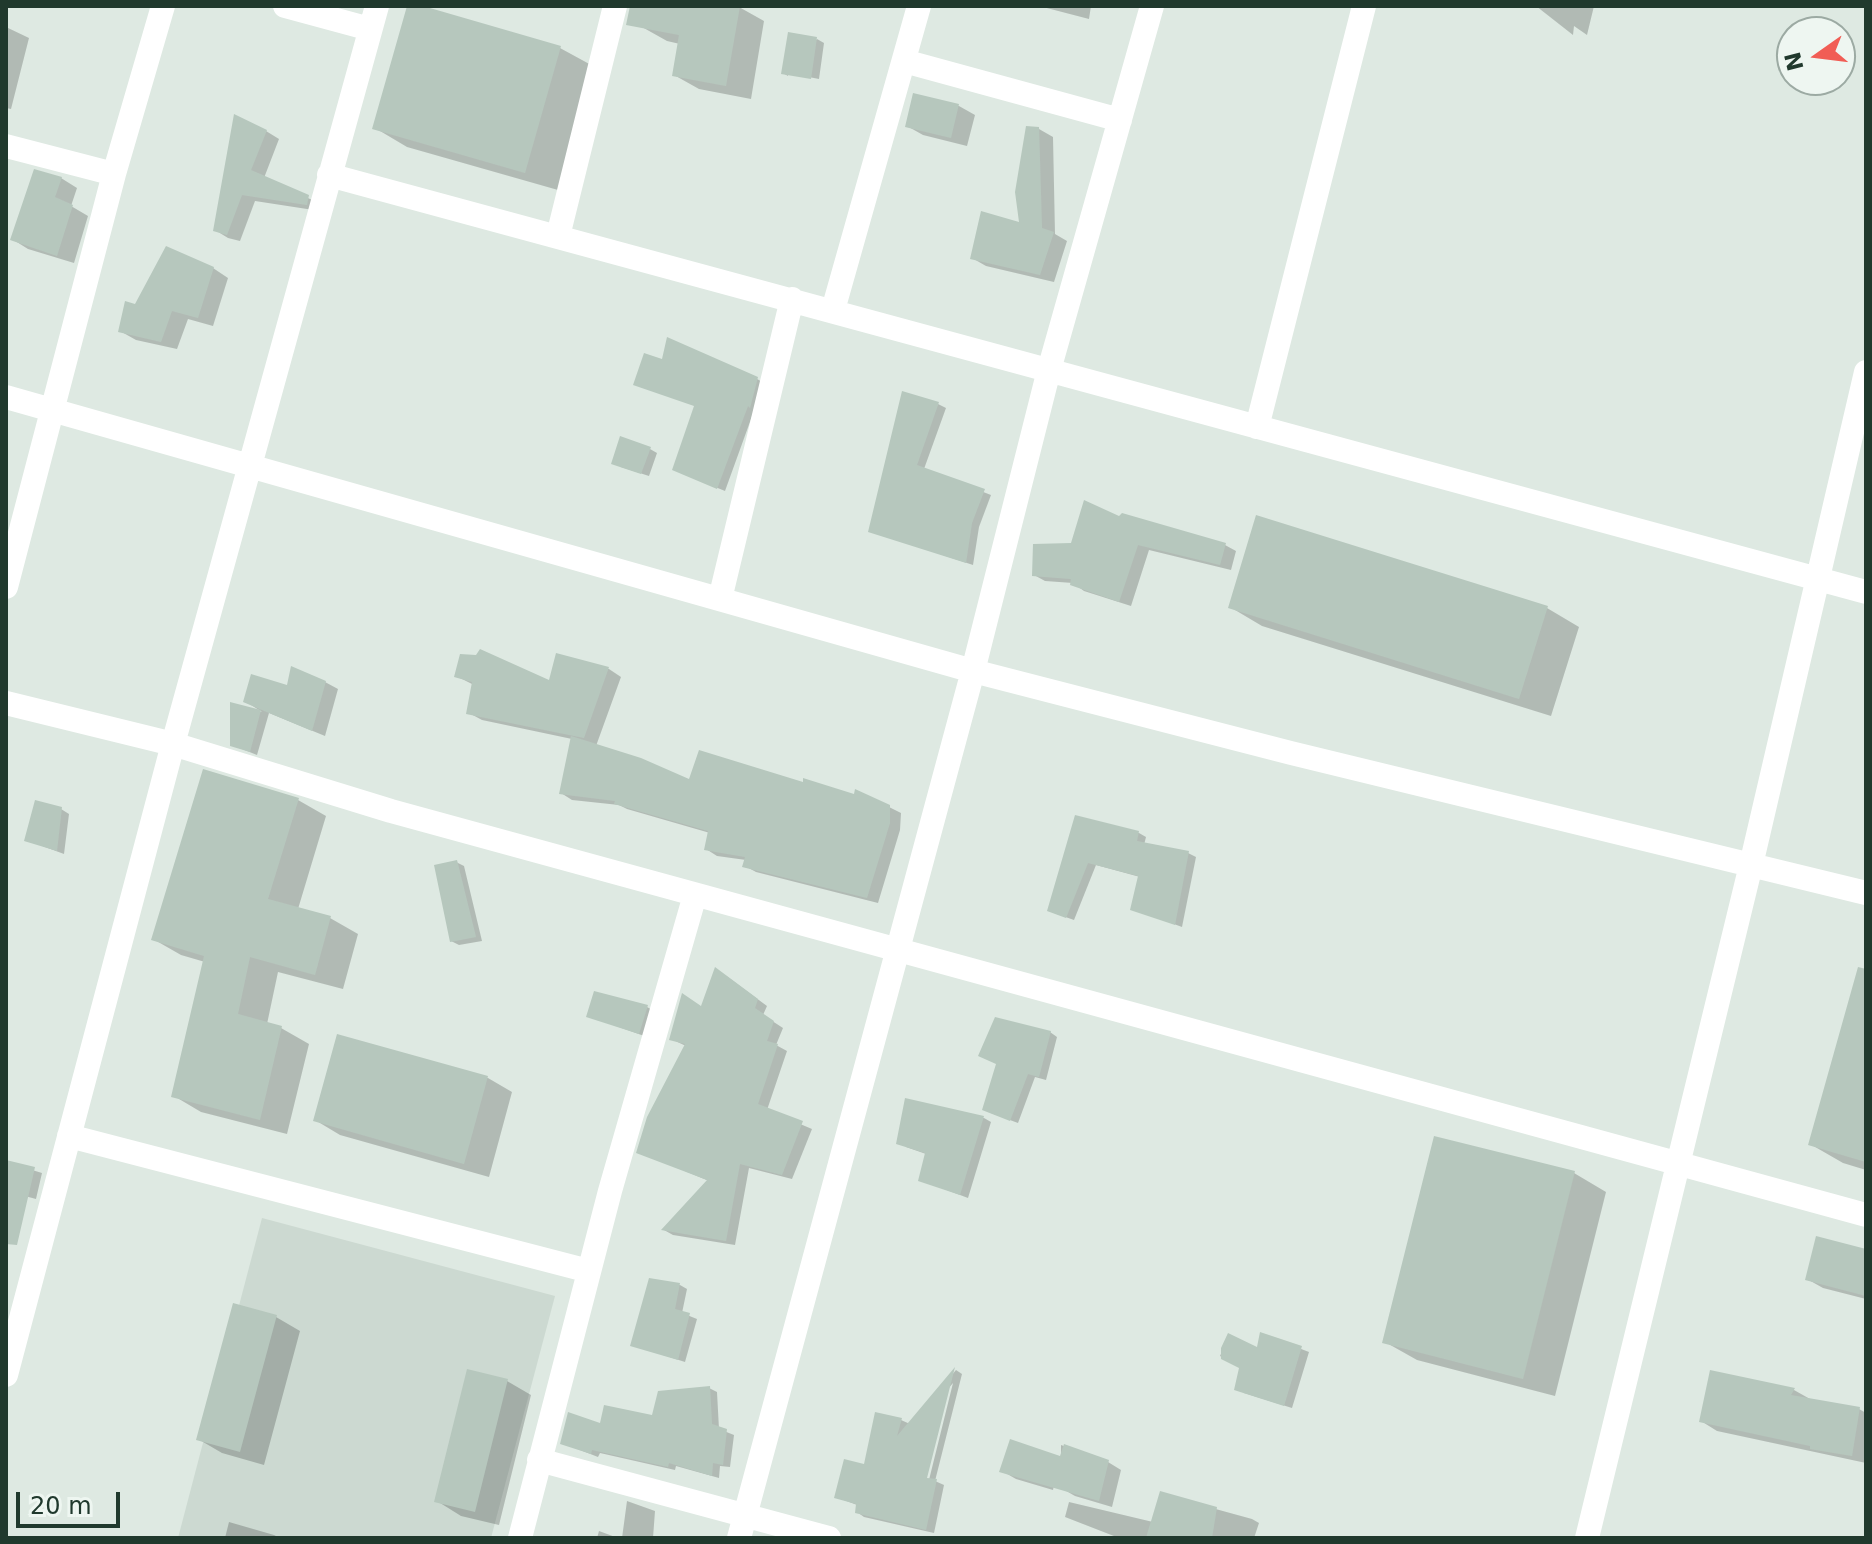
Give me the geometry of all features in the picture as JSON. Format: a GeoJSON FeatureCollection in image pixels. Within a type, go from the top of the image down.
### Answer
{"type":"FeatureCollection","features":[{"type":"Feature","properties":{"kind":"street"},"geometry":{"type":"LineString","coordinates":[[6,587],[114,174],[163,6]]}},
{"type":"Feature","properties":{"kind":"street"},"geometry":{"type":"LineString","coordinates":[[6,1375],[9,1350],[173,744],[374,17],[285,6]]}},
{"type":"Feature","properties":{"kind":"street"},"geometry":{"type":"LineString","coordinates":[[558,236],[615,6]]}},
{"type":"Feature","properties":{"kind":"street"},"geometry":{"type":"LineString","coordinates":[[833,310],[919,6]]}},
{"type":"Feature","properties":{"kind":"street"},"geometry":{"type":"LineString","coordinates":[[742,1527],[973,671],[1049,370],[1152,6]]}},
{"type":"Feature","properties":{"kind":"street"},"geometry":{"type":"LineString","coordinates":[[1257,427],[1364,6]]}},
{"type":"Feature","properties":{"kind":"street"},"geometry":{"type":"LineString","coordinates":[[904,61],[1120,120]]}},
{"type":"Feature","properties":{"kind":"street"},"geometry":{"type":"LineString","coordinates":[[6,146],[114,174]]}},
{"type":"Feature","properties":{"kind":"street"},"geometry":{"type":"LineString","coordinates":[[329,175],[1866,592]]}},
{"type":"Feature","properties":{"kind":"street"},"geometry":{"type":"LineString","coordinates":[[720,599],[792,299]]}},
{"type":"Feature","properties":{"kind":"street"},"geometry":{"type":"LineString","coordinates":[[1587,1538],[1751,865],[1866,372]]}},
{"type":"Feature","properties":{"kind":"street"},"geometry":{"type":"LineString","coordinates":[[6,397],[973,671],[1291,753],[1866,893]]}},
{"type":"Feature","properties":{"kind":"street"},"geometry":{"type":"LineString","coordinates":[[6,703],[173,744],[391,811],[1866,1215]]}},
{"type":"Feature","properties":{"kind":"street"},"geometry":{"type":"LineString","coordinates":[[520,1538],[589,1271],[695,895]]}},
{"type":"Feature","properties":{"kind":"street"},"geometry":{"type":"LineString","coordinates":[[69,1136],[589,1271]]}},
{"type":"Feature","properties":{"kind":"street"},"geometry":{"type":"LineString","coordinates":[[539,1460],[742,1527],[829,1538]]}},
{"type":"Feature","properties":{"kind":"shaded area"},"geometry":{"type":"Polygon","coordinates":[[[262,1218],[555,1296],[491,1538],[178,1538],[262,1218]]]}},
{"type":"Feature","properties":{"kind":"building"},"geometry":{"type":"Polygon","coordinates":[[[407,6],[423,6],[561,46],[525,173],[372,129],[407,6]]]}},
{"type":"Feature","properties":{"kind":"building"},"geometry":{"type":"Polygon","coordinates":[[[630,6],[740,6],[726,86],[672,76],[679,35],[626,25],[630,6]]]}},
{"type":"Feature","properties":{"kind":"building"},"geometry":{"type":"Polygon","coordinates":[[[788,32],[817,37],[811,79],[781,74],[788,32]]]}},
{"type":"Feature","properties":{"kind":"building"},"geometry":{"type":"Polygon","coordinates":[[[913,93],[959,104],[951,138],[905,127],[913,93]]]}},
{"type":"Feature","properties":{"kind":"building"},"geometry":{"type":"Polygon","coordinates":[[[234,114],[267,130],[251,170],[309,195],[307,205],[242,195],[227,235],[213,231],[234,114]]]}},
{"type":"Feature","properties":{"kind":"building"},"geometry":{"type":"Polygon","coordinates":[[[1026,126],[1039,127],[1042,228],[1054,232],[1040,275],[970,259],[981,211],[1019,222],[1015,192],[1026,126]]]}},
{"type":"Feature","properties":{"kind":"building"},"geometry":{"type":"Polygon","coordinates":[[[34,169],[62,177],[55,197],[73,205],[57,256],[10,240],[34,169]]]}},
{"type":"Feature","properties":{"kind":"building"},"geometry":{"type":"Polygon","coordinates":[[[166,246],[214,267],[198,318],[172,311],[161,342],[118,332],[125,301],[135,304],[166,246]]]}},
{"type":"Feature","properties":{"kind":"building"},"geometry":{"type":"Polygon","coordinates":[[[667,337],[758,377],[750,408],[748,406],[717,489],[672,470],[694,406],[633,385],[644,353],[662,359],[667,337]]]}},
{"type":"Feature","properties":{"kind":"building"},"geometry":{"type":"Polygon","coordinates":[[[902,391],[939,402],[917,465],[985,489],[972,523],[966,563],[868,532],[902,391]]]}},
{"type":"Feature","properties":{"kind":"building"},"geometry":{"type":"Polygon","coordinates":[[[620,436],[651,447],[641,474],[611,464],[620,436]]]}},
{"type":"Feature","properties":{"kind":"building"},"geometry":{"type":"Polygon","coordinates":[[[1084,500],[1119,516],[1122,513],[1226,543],[1220,565],[1138,545],[1119,602],[1070,585],[1071,579],[1032,576],[1033,544],[1071,543],[1084,500]]]}},
{"type":"Feature","properties":{"kind":"building"},"geometry":{"type":"Polygon","coordinates":[[[1256,515],[1548,606],[1519,699],[1228,608],[1256,515]]]}},
{"type":"Feature","properties":{"kind":"building"},"geometry":{"type":"Polygon","coordinates":[[[480,649],[549,680],[556,653],[609,667],[584,738],[466,714],[472,682],[454,677],[460,654],[476,655],[480,649]]]}},
{"type":"Feature","properties":{"kind":"building"},"geometry":{"type":"Polygon","coordinates":[[[291,666],[326,681],[312,731],[243,702],[251,674],[287,685],[291,666]]]}},
{"type":"Feature","properties":{"kind":"building"},"geometry":{"type":"Polygon","coordinates":[[[230,702],[261,710],[250,752],[230,746],[230,702]]]}},
{"type":"Feature","properties":{"kind":"building"},"geometry":{"type":"Polygon","coordinates":[[[571,736],[641,758],[689,779],[699,750],[803,782],[803,778],[854,794],[855,789],[890,805],[890,823],[867,898],[742,867],[745,857],[704,850],[708,831],[614,804],[615,801],[559,794],[571,736]]]}},
{"type":"Feature","properties":{"kind":"building"},"geometry":{"type":"Polygon","coordinates":[[[203,769],[299,798],[268,899],[331,916],[315,975],[250,957],[238,1014],[282,1026],[260,1120],[171,1097],[204,956],[151,940],[203,769]]]}},
{"type":"Feature","properties":{"kind":"building"},"geometry":{"type":"Polygon","coordinates":[[[35,800],[62,807],[57,851],[24,841],[35,800]]]}},
{"type":"Feature","properties":{"kind":"building"},"geometry":{"type":"Polygon","coordinates":[[[1075,815],[1139,831],[1137,841],[1189,851],[1175,925],[1130,910],[1138,876],[1088,863],[1066,918],[1047,911],[1075,815]]]}},
{"type":"Feature","properties":{"kind":"building"},"geometry":{"type":"Polygon","coordinates":[[[457,860],[476,937],[450,942],[434,865],[457,860]]]}},
{"type":"Feature","properties":{"kind":"building"},"geometry":{"type":"Polygon","coordinates":[[[715,967],[758,999],[755,1008],[774,1021],[767,1041],[778,1044],[758,1104],[803,1121],[782,1175],[740,1164],[726,1241],[661,1230],[707,1180],[636,1153],[647,1117],[685,1044],[669,1040],[682,993],[701,1006],[715,967]]]}},
{"type":"Feature","properties":{"kind":"building"},"geometry":{"type":"Polygon","coordinates":[[[1858,967],[1866,969],[1866,1162],[1808,1145],[1858,967]]]}},
{"type":"Feature","properties":{"kind":"building"},"geometry":{"type":"Polygon","coordinates":[[[594,991],[648,1005],[639,1034],[586,1017],[594,991]]]}},
{"type":"Feature","properties":{"kind":"building"},"geometry":{"type":"Polygon","coordinates":[[[995,1017],[1051,1031],[1039,1077],[1028,1074],[1010,1121],[982,1110],[996,1064],[978,1056],[995,1017]]]}},
{"type":"Feature","properties":{"kind":"building"},"geometry":{"type":"Polygon","coordinates":[[[337,1034],[488,1076],[464,1164],[313,1121],[337,1034]]]}},
{"type":"Feature","properties":{"kind":"building"},"geometry":{"type":"Polygon","coordinates":[[[905,1098],[984,1116],[960,1195],[918,1181],[925,1153],[896,1144],[905,1098]]]}},
{"type":"Feature","properties":{"kind":"building"},"geometry":{"type":"Polygon","coordinates":[[[1434,1136],[1575,1171],[1523,1379],[1382,1343],[1434,1136]]]}},
{"type":"Feature","properties":{"kind":"building"},"geometry":{"type":"Polygon","coordinates":[[[6,1160],[35,1167],[17,1245],[6,1244],[6,1160]]]}},
{"type":"Feature","properties":{"kind":"building"},"geometry":{"type":"Polygon","coordinates":[[[1816,1236],[1866,1249],[1866,1296],[1805,1280],[1816,1236]]]}},
{"type":"Feature","properties":{"kind":"building"},"geometry":{"type":"Polygon","coordinates":[[[649,1278],[680,1283],[675,1309],[690,1313],[678,1360],[630,1346],[649,1278]]]}},
{"type":"Feature","properties":{"kind":"building"},"geometry":{"type":"Polygon","coordinates":[[[233,1303],[277,1315],[240,1452],[196,1440],[233,1303]]]}},
{"type":"Feature","properties":{"kind":"building"},"geometry":{"type":"Polygon","coordinates":[[[1260,1332],[1302,1346],[1284,1406],[1234,1390],[1239,1368],[1221,1359],[1221,1348],[1228,1333],[1257,1347],[1260,1332]]]}},
{"type":"Feature","properties":{"kind":"building"},"geometry":{"type":"Polygon","coordinates":[[[955,1367],[927,1478],[937,1479],[926,1530],[855,1513],[856,1504],[834,1498],[844,1459],[864,1464],[875,1412],[902,1418],[897,1436],[955,1367]]]}},
{"type":"Feature","properties":{"kind":"building"},"geometry":{"type":"Polygon","coordinates":[[[467,1369],[508,1379],[475,1512],[434,1502],[467,1369]]]}},
{"type":"Feature","properties":{"kind":"building"},"geometry":{"type":"Polygon","coordinates":[[[1710,1370],[1795,1388],[1791,1395],[1860,1407],[1852,1456],[1699,1422],[1710,1370]]]}},
{"type":"Feature","properties":{"kind":"building"},"geometry":{"type":"Polygon","coordinates":[[[710,1386],[712,1424],[727,1429],[723,1465],[713,1463],[712,1476],[669,1463],[668,1467],[592,1450],[591,1454],[560,1444],[568,1412],[600,1423],[604,1405],[652,1415],[658,1391],[710,1386]]]}},
{"type":"Feature","properties":{"kind":"building"},"geometry":{"type":"Polygon","coordinates":[[[1010,1439],[1060,1456],[1064,1444],[1109,1460],[1099,1501],[999,1472],[1010,1439]]]}},
{"type":"Feature","properties":{"kind":"building"},"geometry":{"type":"Polygon","coordinates":[[[1160,1491],[1217,1507],[1212,1538],[1146,1538],[1160,1491]]]}}]}
